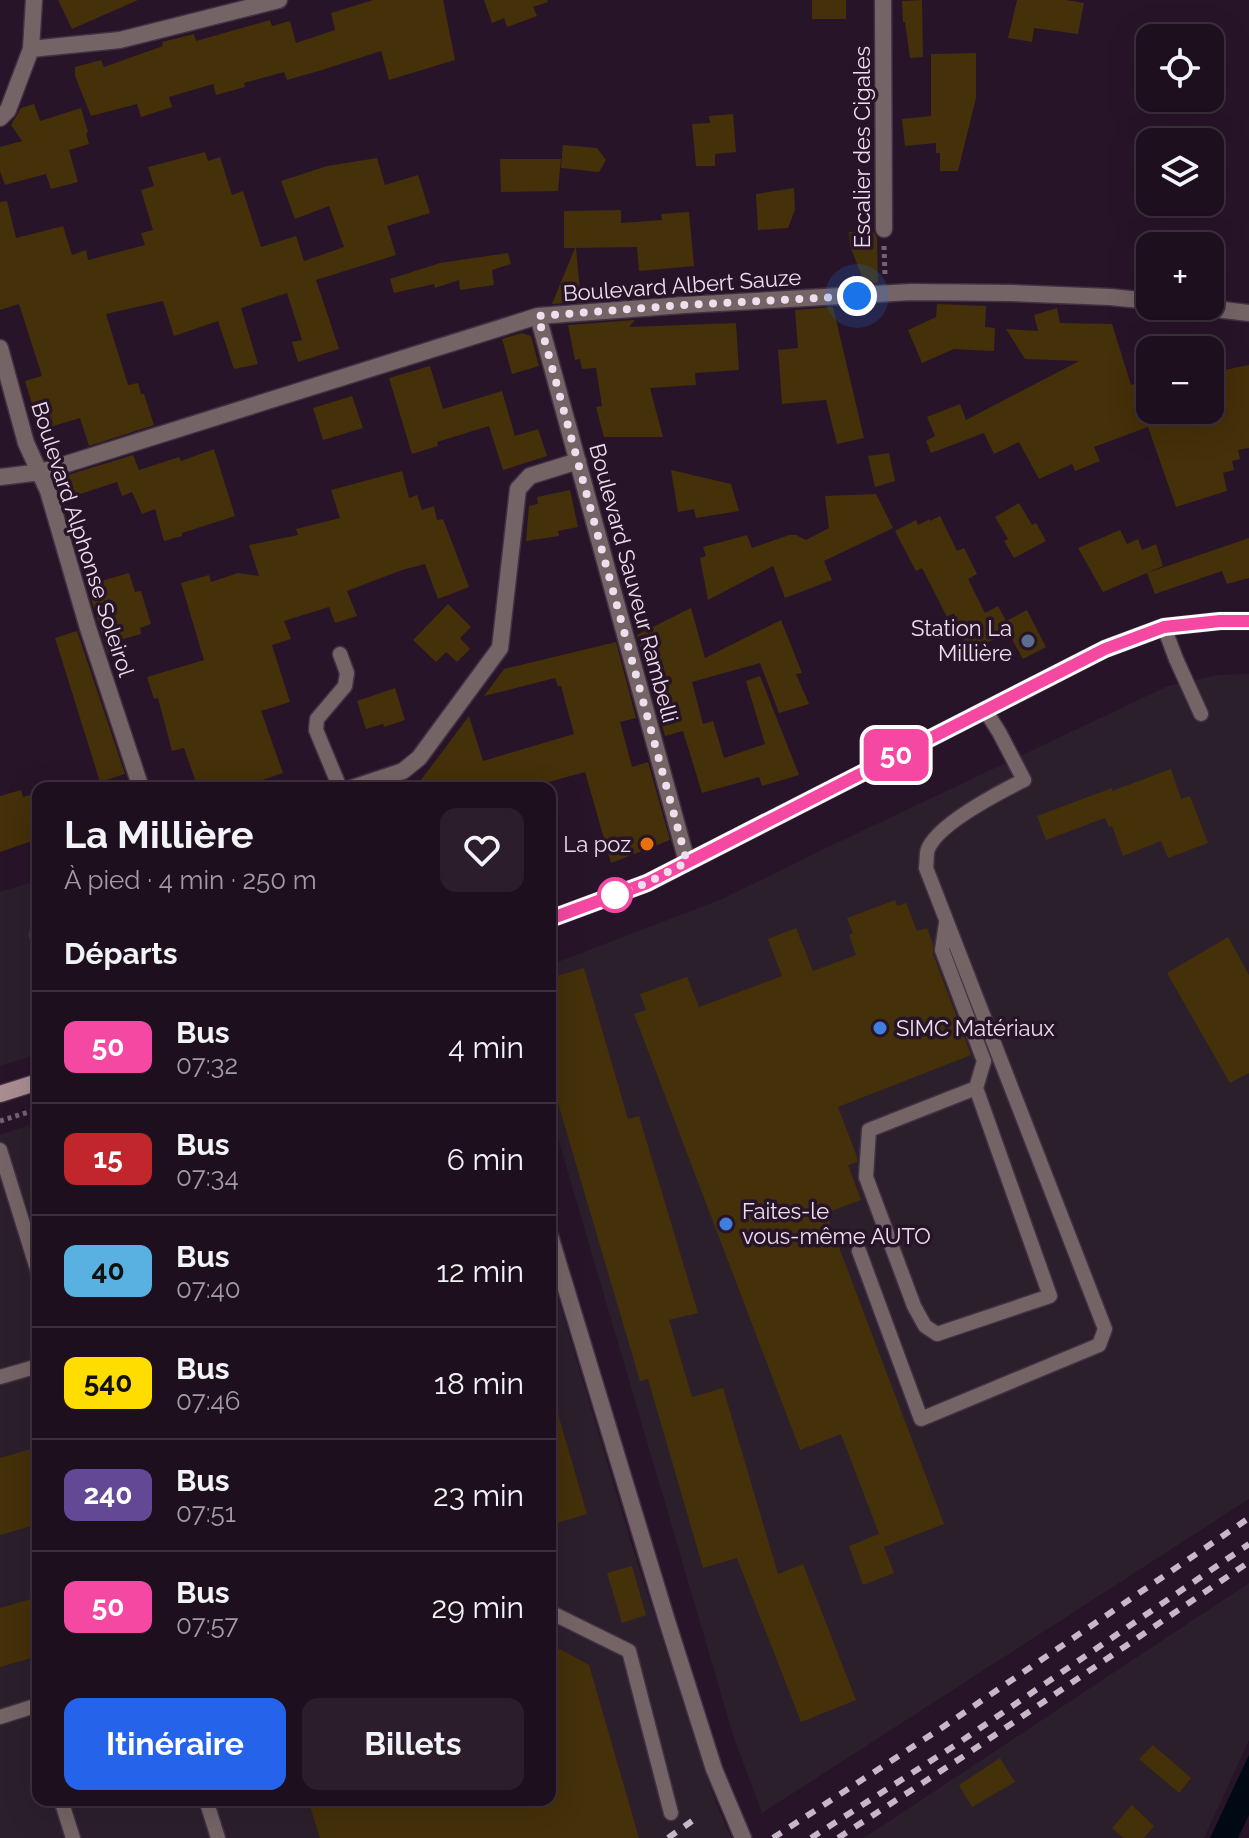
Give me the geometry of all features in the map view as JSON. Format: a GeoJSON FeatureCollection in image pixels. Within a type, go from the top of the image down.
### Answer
{"type":"FeatureCollection","features":[{"type":"Feature","properties":{"kind":"main road"},"geometry":{"type":"LineString","coordinates":[[556,917],[647,883],[1105,649],[1164,627],[1249,621]]}},
{"type":"Feature","properties":{"kind":"main road"},"geometry":{"type":"LineString","coordinates":[[0,1094],[32,1084]]}},
{"type":"Feature","properties":{"kind":"street"},"geometry":{"type":"LineString","coordinates":[[31,49],[120,40],[279,0]]}},
{"type":"Feature","properties":{"kind":"street","name":"Escalier des Cigales"},"geometry":{"type":"LineString","coordinates":[[883,0],[884,229]]}},
{"type":"Feature","properties":{"kind":"street"},"geometry":{"type":"LineString","coordinates":[[0,118],[8,110],[31,49],[31,2]]}},
{"type":"Feature","properties":{"kind":"street","name":"Boulevard Albert Sauze"},"geometry":{"type":"LineString","coordinates":[[0,477],[41,472],[538,316],[911,292],[1136,300]]}},
{"type":"Feature","properties":{"kind":"street"},"geometry":{"type":"LineString","coordinates":[[1224,310],[1249,313]]}},
{"type":"Feature","properties":{"kind":"street","name":"Boulevard Sauveur Rambelli"},"geometry":{"type":"LineString","coordinates":[[538,316],[687,862]]}},
{"type":"Feature","properties":{"kind":"street","name":"Boulevard Alphonse Soleirol"},"geometry":{"type":"LineString","coordinates":[[0,348],[26,443],[48,491],[88,628],[139,782]]}},
{"type":"Feature","properties":{"kind":"street"},"geometry":{"type":"LineString","coordinates":[[370,782],[403,771],[419,758],[500,648],[518,489],[530,476],[578,461]]}},
{"type":"Feature","properties":{"kind":"street"},"geometry":{"type":"LineString","coordinates":[[556,1256],[714,1769],[743,1838]]}},
{"type":"Feature","properties":{"kind":"lane"},"geometry":{"type":"LineString","coordinates":[[1164,627],[1201,714]]}},
{"type":"Feature","properties":{"kind":"lane"},"geometry":{"type":"LineString","coordinates":[[338,782],[316,730],[317,719],[345,686],[347,673],[340,654]]}},
{"type":"Feature","properties":{"kind":"lane"},"geometry":{"type":"LineString","coordinates":[[859,1251],[921,1419],[1099,1345],[1105,1329],[926,868],[928,849],[944,829],[986,800],[1024,780],[985,710]]}},
{"type":"Feature","properties":{"kind":"lane"},"geometry":{"type":"LineString","coordinates":[[946,919],[942,950],[984,1061],[976,1088],[1050,1296],[937,1334],[925,1326],[914,1306],[866,1177],[869,1130],[976,1088]]}},
{"type":"Feature","properties":{"kind":"lane"},"geometry":{"type":"LineString","coordinates":[[0,1150],[32,1253]]}},
{"type":"Feature","properties":{"kind":"lane"},"geometry":{"type":"LineString","coordinates":[[0,1377],[32,1368]]}},
{"type":"Feature","properties":{"kind":"lane"},"geometry":{"type":"LineString","coordinates":[[556,1615],[629,1651],[671,1813]]}},
{"type":"Feature","properties":{"kind":"lane"},"geometry":{"type":"LineString","coordinates":[[0,1717],[32,1707]]}},
{"type":"Feature","properties":{"kind":"lane"},"geometry":{"type":"LineString","coordinates":[[63,1806],[73,1838]]}},
{"type":"Feature","properties":{"kind":"lane"},"geometry":{"type":"LineString","coordinates":[[208,1806],[218,1838]]}},
{"type":"Feature","properties":{"kind":"path","name":"Escalier des Cigales"},"geometry":{"type":"LineString","coordinates":[[884,229],[885,294]]}},
{"type":"Feature","properties":{"kind":"path"},"geometry":{"type":"LineString","coordinates":[[0,1121],[32,1111]]}},
{"type":"Feature","properties":{"kind":"shaded area"},"geometry":{"type":"Polygon","coordinates":[[[1249,674],[1249,1499],[762,1813],[734,1738],[556,1131],[556,963],[722,899],[1168,686],[1219,675],[1249,674]]]}},
{"type":"Feature","properties":{"kind":"shaded area"},"geometry":{"type":"Polygon","coordinates":[[[32,882],[32,1056],[0,1066],[0,892],[32,882]]]}},
{"type":"Feature","properties":{"kind":"shaded area"},"geometry":{"type":"Polygon","coordinates":[[[32,1124],[32,1806],[556,1806],[556,1291],[633,1549],[715,1801],[731,1838],[0,1838],[0,1135],[32,1124]]]}},
{"type":"Feature","properties":{"kind":"shaded area"},"geometry":{"type":"Polygon","coordinates":[[[1249,1583],[1249,1740],[1204,1838],[864,1838],[1249,1583]]]}},
{"type":"Feature","properties":{"kind":"shaded area"},"geometry":{"type":"Polygon","coordinates":[[[1249,1755],[1249,1815],[1238,1838],[1210,1838],[1249,1755]]]}},
{"type":"Feature","properties":{"kind":"building"},"geometry":{"type":"Polygon","coordinates":[[[58,0],[138,0],[72,29],[58,0]]]}},
{"type":"Feature","properties":{"kind":"building"},"geometry":{"type":"Polygon","coordinates":[[[373,0],[443,0],[455,60],[389,80],[381,51],[287,80],[284,72],[216,95],[213,84],[169,97],[172,107],[141,117],[137,104],[91,116],[75,76],[75,67],[101,60],[104,67],[163,46],[162,42],[194,34],[196,41],[270,20],[272,26],[290,21],[296,43],[335,30],[331,13],[373,0]]]}},
{"type":"Feature","properties":{"kind":"building"},"geometry":{"type":"Polygon","coordinates":[[[484,0],[548,2],[533,7],[537,16],[507,27],[504,18],[492,23],[484,0]]]}},
{"type":"Feature","properties":{"kind":"building"},"geometry":{"type":"Polygon","coordinates":[[[812,0],[846,0],[846,19],[812,19],[812,0]]]}},
{"type":"Feature","properties":{"kind":"building"},"geometry":{"type":"Polygon","coordinates":[[[922,0],[923,57],[910,58],[902,1],[922,0]]]}},
{"type":"Feature","properties":{"kind":"building"},"geometry":{"type":"Polygon","coordinates":[[[1017,0],[1084,3],[1078,34],[1034,28],[1032,42],[1008,38],[1017,0]]]}},
{"type":"Feature","properties":{"kind":"building"},"geometry":{"type":"Polygon","coordinates":[[[976,53],[976,98],[958,171],[940,171],[940,153],[936,153],[936,143],[905,146],[902,119],[931,116],[931,54],[976,53]]]}},
{"type":"Feature","properties":{"kind":"building"},"geometry":{"type":"Polygon","coordinates":[[[34,104],[40,121],[81,108],[89,144],[69,150],[78,182],[51,189],[46,174],[5,185],[0,171],[0,147],[22,141],[11,125],[21,108],[34,104]]]}},
{"type":"Feature","properties":{"kind":"building"},"geometry":{"type":"Polygon","coordinates":[[[733,114],[736,152],[715,154],[715,166],[696,166],[692,124],[710,123],[709,116],[733,114]]]}},
{"type":"Feature","properties":{"kind":"building"},"geometry":{"type":"Polygon","coordinates":[[[563,145],[597,148],[606,160],[599,172],[561,168],[563,145]]]}},
{"type":"Feature","properties":{"kind":"building"},"geometry":{"type":"Polygon","coordinates":[[[205,152],[208,161],[220,157],[232,195],[243,191],[261,247],[296,236],[304,261],[344,247],[329,206],[295,219],[281,181],[327,166],[377,158],[385,185],[418,175],[430,213],[387,226],[396,255],[316,280],[339,349],[298,362],[292,342],[302,340],[287,293],[241,308],[258,364],[234,369],[218,321],[174,336],[163,301],[106,314],[128,385],[138,383],[154,425],[89,446],[80,418],[40,430],[25,381],[42,376],[19,304],[0,310],[0,202],[7,201],[16,238],[63,226],[72,255],[86,250],[88,260],[145,245],[141,233],[153,230],[141,190],[154,186],[148,167],[205,152]]]}},
{"type":"Feature","properties":{"kind":"building"},"geometry":{"type":"Polygon","coordinates":[[[500,159],[561,159],[558,191],[501,192],[500,159]]]}},
{"type":"Feature","properties":{"kind":"building"},"geometry":{"type":"Polygon","coordinates":[[[794,188],[795,210],[788,228],[758,230],[756,194],[794,188]]]}},
{"type":"Feature","properties":{"kind":"building"},"geometry":{"type":"Polygon","coordinates":[[[621,210],[621,223],[662,220],[661,214],[689,212],[694,266],[639,271],[637,247],[576,248],[581,302],[552,304],[575,248],[564,248],[564,211],[621,210]]]}},
{"type":"Feature","properties":{"kind":"building"},"geometry":{"type":"Polygon","coordinates":[[[873,231],[877,238],[878,283],[865,284],[850,246],[849,232],[873,231]]]}},
{"type":"Feature","properties":{"kind":"building"},"geometry":{"type":"Polygon","coordinates":[[[508,253],[511,264],[492,270],[494,285],[460,290],[459,280],[435,288],[434,284],[394,293],[390,279],[440,263],[508,253]]]}},
{"type":"Feature","properties":{"kind":"building"},"geometry":{"type":"Polygon","coordinates":[[[937,304],[986,306],[985,327],[995,328],[994,351],[954,349],[922,363],[908,330],[936,317],[937,304]]]}},
{"type":"Feature","properties":{"kind":"building"},"geometry":{"type":"Polygon","coordinates":[[[833,307],[864,438],[837,444],[826,400],[782,404],[778,350],[798,348],[795,310],[833,307]]]}},
{"type":"Feature","properties":{"kind":"building"},"geometry":{"type":"Polygon","coordinates":[[[1057,308],[1060,323],[1112,324],[1131,385],[1136,383],[1136,424],[1224,424],[1224,370],[1249,365],[1249,448],[1238,450],[1240,459],[1232,461],[1234,470],[1223,473],[1227,491],[1176,507],[1148,427],[1094,447],[1100,461],[1075,471],[1072,464],[1039,479],[1019,442],[994,454],[984,433],[931,453],[926,441],[935,436],[927,417],[960,404],[966,420],[1079,361],[1025,359],[1006,329],[1038,331],[1034,315],[1057,308]]]}},
{"type":"Feature","properties":{"kind":"building"},"geometry":{"type":"Polygon","coordinates":[[[635,320],[629,327],[736,323],[739,370],[695,373],[696,385],[650,388],[663,437],[604,437],[596,407],[602,406],[596,368],[582,369],[580,359],[575,360],[568,325],[635,320]]]}},
{"type":"Feature","properties":{"kind":"building"},"geometry":{"type":"Polygon","coordinates":[[[522,333],[531,336],[539,366],[512,374],[502,339],[522,333]]]}},
{"type":"Feature","properties":{"kind":"building"},"geometry":{"type":"Polygon","coordinates":[[[430,366],[443,409],[502,391],[515,436],[538,429],[547,456],[503,470],[489,426],[437,442],[438,446],[412,454],[389,378],[430,366]]]}},
{"type":"Feature","properties":{"kind":"building"},"geometry":{"type":"Polygon","coordinates":[[[352,396],[363,428],[323,440],[313,408],[352,396]]]}},
{"type":"Feature","properties":{"kind":"building"},"geometry":{"type":"Polygon","coordinates":[[[214,449],[235,516],[164,541],[155,509],[142,514],[132,492],[122,496],[117,482],[62,500],[55,479],[133,455],[139,470],[179,457],[181,461],[214,449]]]}},
{"type":"Feature","properties":{"kind":"building"},"geometry":{"type":"Polygon","coordinates":[[[889,453],[895,481],[875,487],[868,456],[889,453]]]}},
{"type":"Feature","properties":{"kind":"building"},"geometry":{"type":"Polygon","coordinates":[[[671,470],[731,484],[739,511],[696,518],[694,509],[678,512],[671,470]]]}},
{"type":"Feature","properties":{"kind":"building"},"geometry":{"type":"Polygon","coordinates":[[[402,471],[409,498],[417,495],[422,510],[434,506],[437,520],[443,519],[469,587],[438,599],[425,564],[347,591],[357,616],[335,623],[329,607],[284,621],[291,639],[272,645],[290,702],[261,711],[283,773],[256,782],[196,782],[184,748],[172,751],[158,698],[154,699],[147,677],[204,660],[181,583],[209,575],[211,582],[238,573],[259,576],[249,545],[298,535],[296,529],[340,518],[331,490],[402,471]]]}},
{"type":"Feature","properties":{"kind":"building"},"geometry":{"type":"Polygon","coordinates":[[[570,490],[578,527],[558,531],[559,536],[526,541],[529,506],[538,504],[537,497],[570,490]]]}},
{"type":"Feature","properties":{"kind":"building"},"geometry":{"type":"Polygon","coordinates":[[[876,494],[893,528],[824,561],[832,580],[785,598],[773,566],[708,600],[700,558],[706,556],[703,547],[747,535],[752,548],[789,535],[806,540],[829,528],[825,496],[876,494]]]}},
{"type":"Feature","properties":{"kind":"building"},"geometry":{"type":"Polygon","coordinates":[[[1019,503],[1046,541],[1014,558],[1004,541],[1008,539],[995,517],[1019,503]]]}},
{"type":"Feature","properties":{"kind":"building"},"geometry":{"type":"Polygon","coordinates":[[[940,516],[957,551],[964,548],[977,574],[968,579],[985,613],[998,606],[1006,621],[1027,610],[1046,647],[1023,659],[1008,632],[969,652],[954,613],[947,617],[922,568],[916,571],[895,531],[916,520],[918,525],[940,516]]]}},
{"type":"Feature","properties":{"kind":"building"},"geometry":{"type":"Polygon","coordinates":[[[1120,530],[1127,544],[1138,539],[1142,550],[1156,544],[1163,566],[1103,592],[1078,548],[1120,530]]]}},
{"type":"Feature","properties":{"kind":"building"},"geometry":{"type":"Polygon","coordinates":[[[1249,538],[1249,578],[1227,584],[1222,571],[1155,594],[1147,573],[1249,538]]]}},
{"type":"Feature","properties":{"kind":"building"},"geometry":{"type":"Polygon","coordinates":[[[129,573],[135,592],[141,591],[151,624],[140,628],[141,634],[116,641],[119,651],[108,655],[90,595],[90,584],[129,573]]]}},
{"type":"Feature","properties":{"kind":"building"},"geometry":{"type":"Polygon","coordinates":[[[448,604],[471,627],[460,638],[470,649],[457,662],[446,652],[436,662],[413,640],[448,604]]]}},
{"type":"Feature","properties":{"kind":"building"},"geometry":{"type":"Polygon","coordinates":[[[691,608],[705,658],[781,620],[802,673],[796,674],[809,704],[779,713],[760,663],[692,682],[703,724],[713,721],[724,758],[765,744],[746,681],[760,676],[799,775],[762,786],[759,777],[702,793],[683,731],[665,736],[637,635],[691,608]]]}},
{"type":"Feature","properties":{"kind":"building"},"geometry":{"type":"Polygon","coordinates":[[[77,631],[125,774],[100,782],[55,638],[77,631]]]}},
{"type":"Feature","properties":{"kind":"building"},"geometry":{"type":"Polygon","coordinates":[[[616,642],[636,718],[620,722],[632,767],[648,762],[670,840],[611,863],[585,772],[549,782],[420,782],[469,716],[483,761],[574,734],[561,686],[555,678],[484,696],[504,669],[616,642]]]}},
{"type":"Feature","properties":{"kind":"building"},"geometry":{"type":"Polygon","coordinates":[[[395,688],[405,720],[366,729],[357,701],[395,688]]]}},
{"type":"Feature","properties":{"kind":"building"},"geometry":{"type":"Polygon","coordinates":[[[1171,769],[1181,799],[1190,796],[1208,843],[1168,858],[1161,841],[1123,856],[1112,826],[1109,827],[1105,818],[1046,840],[1037,816],[1171,769]]]}},
{"type":"Feature","properties":{"kind":"building"},"geometry":{"type":"Polygon","coordinates":[[[21,790],[23,797],[32,795],[32,841],[0,852],[0,796],[21,790]]]}},
{"type":"Feature","properties":{"kind":"building"},"geometry":{"type":"Polygon","coordinates":[[[895,900],[897,906],[906,903],[917,931],[927,928],[933,954],[971,1055],[838,1107],[857,1157],[857,1162],[848,1165],[861,1200],[826,1213],[944,1524],[884,1547],[841,1434],[800,1450],[634,1014],[646,1010],[640,994],[687,977],[699,1007],[782,976],[768,939],[796,928],[813,971],[856,955],[847,918],[895,900]]]}},
{"type":"Feature","properties":{"kind":"building"},"geometry":{"type":"Polygon","coordinates":[[[1228,937],[1249,975],[1249,1073],[1230,1083],[1167,973],[1228,937]]]}},
{"type":"Feature","properties":{"kind":"building"},"geometry":{"type":"Polygon","coordinates":[[[584,968],[628,1119],[639,1116],[698,1313],[669,1320],[692,1397],[723,1388],[778,1574],[803,1564],[856,1700],[801,1722],[737,1558],[703,1568],[648,1379],[640,1381],[556,1096],[556,976],[584,968]]]}},
{"type":"Feature","properties":{"kind":"building"},"geometry":{"type":"Polygon","coordinates":[[[556,1407],[587,1514],[556,1523],[556,1407]]]}},
{"type":"Feature","properties":{"kind":"building"},"geometry":{"type":"Polygon","coordinates":[[[32,1449],[32,1526],[0,1535],[0,1458],[32,1449]]]}},
{"type":"Feature","properties":{"kind":"building"},"geometry":{"type":"Polygon","coordinates":[[[879,1534],[894,1573],[863,1585],[849,1546],[879,1534]]]}},
{"type":"Feature","properties":{"kind":"building"},"geometry":{"type":"Polygon","coordinates":[[[632,1566],[646,1615],[622,1623],[607,1573],[632,1566]]]}},
{"type":"Feature","properties":{"kind":"building"},"geometry":{"type":"Polygon","coordinates":[[[32,1599],[32,1658],[0,1667],[0,1608],[32,1599]]]}},
{"type":"Feature","properties":{"kind":"building"},"geometry":{"type":"Polygon","coordinates":[[[556,1647],[589,1665],[639,1838],[320,1838],[310,1806],[556,1806],[556,1647]]]}},
{"type":"Feature","properties":{"kind":"building"},"geometry":{"type":"Polygon","coordinates":[[[1153,1745],[1191,1778],[1179,1793],[1139,1759],[1153,1745]]]}},
{"type":"Feature","properties":{"kind":"building"},"geometry":{"type":"Polygon","coordinates":[[[1000,1758],[1015,1782],[972,1807],[959,1785],[1000,1758]]]}},
{"type":"Feature","properties":{"kind":"building"},"geometry":{"type":"Polygon","coordinates":[[[1132,1805],[1154,1826],[1144,1838],[1123,1838],[1112,1828],[1132,1805]]]}},
{"type":"Feature","properties":{"kind":"railway"},"geometry":{"type":"LineString","coordinates":[[773,1838],[943,1727],[1249,1518]]}},
{"type":"Feature","properties":{"kind":"railway"},"geometry":{"type":"LineString","coordinates":[[811,1838],[954,1746],[1249,1544]]}},
{"type":"Feature","properties":{"kind":"railway"},"geometry":{"type":"LineString","coordinates":[[838,1838],[1249,1562]]}},
{"type":"Feature","properties":{"kind":"railway"},"geometry":{"type":"LineString","coordinates":[[668,1838],[692,1821]]}},
{"type":"Feature","properties":{"kind":"bus line","name":"50"},"geometry":{"type":"LineString","coordinates":[[556,917],[647,883],[1105,649],[1164,627],[1249,621]]}},
{"type":"Feature","properties":{"kind":"place","name":"Station La Millière"},"geometry":{"type":"Point","coordinates":[1028,641]}},
{"type":"Feature","properties":{"kind":"place","name":"La poz"},"geometry":{"type":"Point","coordinates":[647,844]}},
{"type":"Feature","properties":{"kind":"place","name":"SIMC Matériaux"},"geometry":{"type":"Point","coordinates":[880,1028]}},
{"type":"Feature","properties":{"kind":"place","name":"Faites-le vous-même AUTO"},"geometry":{"type":"Point","coordinates":[726,1224]}},
{"type":"Feature","properties":{"kind":"route"},"geometry":{"type":"LineString","coordinates":[[615,895],[647,883],[687,862],[538,316],[857,296]]}}]}
